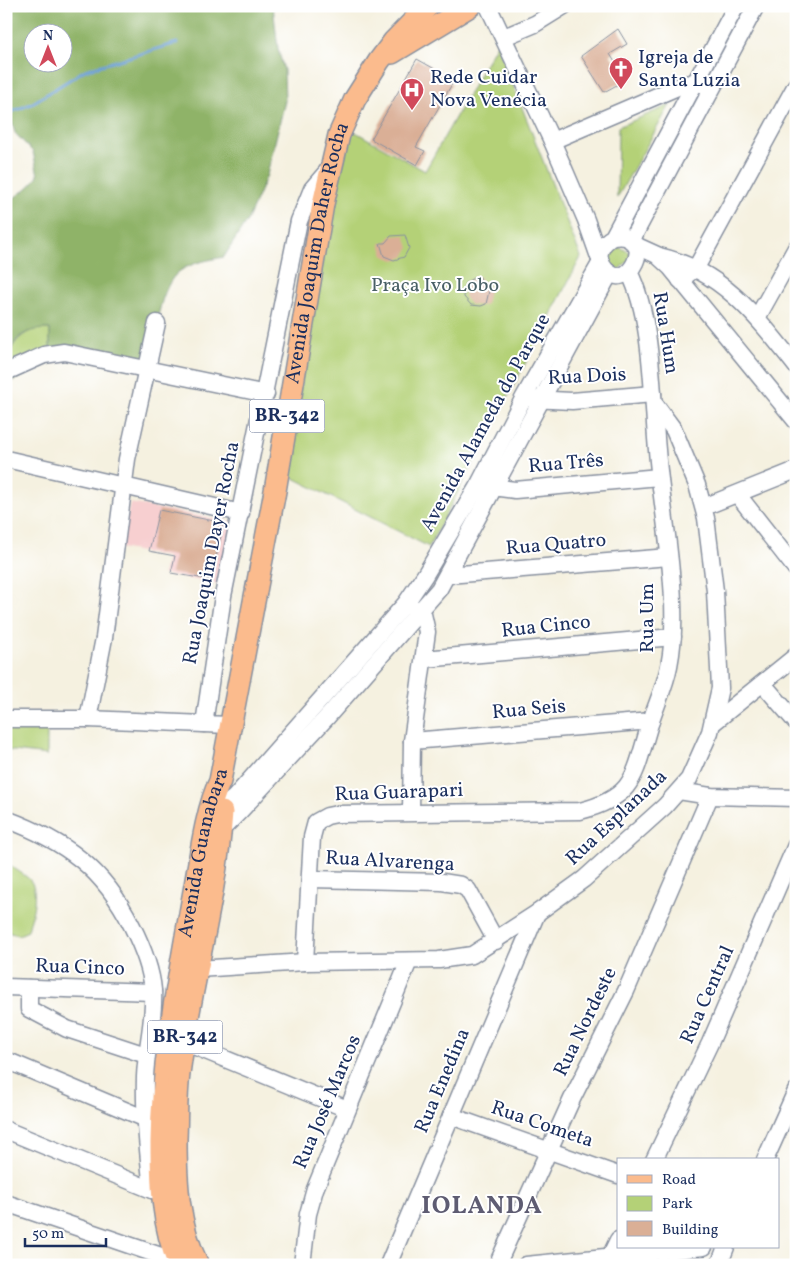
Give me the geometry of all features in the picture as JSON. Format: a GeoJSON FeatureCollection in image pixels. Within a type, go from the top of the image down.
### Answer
{"type":"FeatureCollection","features":[{"type":"Feature","properties":{"kind":"main road","name":"Avenida Joaquim Daher Rocha"},"geometry":{"type":"LineString","coordinates":[[220,781],[229,725],[275,491],[330,168],[346,116],[379,60],[394,41],[428,6]]}},
{"type":"Feature","properties":{"kind":"main road","name":"Avenida Joaquim Daher Rocha"},"geometry":{"type":"LineString","coordinates":[[465,6],[470,6]]}},
{"type":"Feature","properties":{"kind":"main road","name":"Avenida Joaquim Daher Rocha"},"geometry":{"type":"LineString","coordinates":[[379,60],[470,6]]}},
{"type":"Feature","properties":{"kind":"main road","name":"Avenida Guanabara"},"geometry":{"type":"LineString","coordinates":[[184,1262],[182,1221],[164,1192],[162,1116],[166,1052],[215,818],[223,793],[220,781]]}},
{"type":"Feature","properties":{"kind":"main road","name":"Avenida Guanabara"},"geometry":{"type":"LineString","coordinates":[[164,1192],[184,1042],[213,890],[215,818]]}},
{"type":"Feature","properties":{"kind":"street"},"geometry":{"type":"LineString","coordinates":[[476,6],[492,13],[504,37],[552,141],[603,264],[622,274],[643,259],[658,255]]}},
{"type":"Feature","properties":{"kind":"street"},"geometry":{"type":"LineString","coordinates":[[504,37],[535,24],[564,6]]}},
{"type":"Feature","properties":{"kind":"street"},"geometry":{"type":"LineString","coordinates":[[633,243],[753,12],[736,6]]}},
{"type":"Feature","properties":{"kind":"street","name":"Avenida Alameda do Parque"},"geometry":{"type":"LineString","coordinates":[[215,818],[406,603],[486,487],[541,401],[603,264],[602,245],[610,239],[736,6]]}},
{"type":"Feature","properties":{"kind":"street"},"geometry":{"type":"LineString","coordinates":[[552,141],[680,86],[694,82],[712,88]]}},
{"type":"Feature","properties":{"kind":"street"},"geometry":{"type":"LineString","coordinates":[[680,280],[696,268],[796,85]]}},
{"type":"Feature","properties":{"kind":"street","name":"Rua Joaquim Dayer Rocha"},"geometry":{"type":"LineString","coordinates":[[204,724],[223,596],[300,221],[312,189],[330,168]]}},
{"type":"Feature","properties":{"kind":"street"},"geometry":{"type":"LineString","coordinates":[[586,220],[610,239],[625,237],[658,255],[696,268],[737,297],[758,318],[796,366]]}},
{"type":"Feature","properties":{"kind":"street"},"geometry":{"type":"LineString","coordinates":[[632,267],[637,251],[633,243]]}},
{"type":"Feature","properties":{"kind":"street"},"geometry":{"type":"LineString","coordinates":[[758,318],[796,248]]}},
{"type":"Feature","properties":{"kind":"street"},"geometry":{"type":"LineString","coordinates":[[658,255],[796,421]]}},
{"type":"Feature","properties":{"kind":"street","name":"Avenida Alameda do Parque"},"geometry":{"type":"LineString","coordinates":[[215,818],[231,820],[433,598],[448,575],[524,397],[603,264]]}},
{"type":"Feature","properties":{"kind":"street","name":"Rua Hum"},"geometry":{"type":"LineString","coordinates":[[632,267],[643,312],[653,398]]}},
{"type":"Feature","properties":{"kind":"street"},"geometry":{"type":"LineString","coordinates":[[88,719],[104,638],[127,459],[157,323]]}},
{"type":"Feature","properties":{"kind":"street"},"geometry":{"type":"LineString","coordinates":[[6,372],[44,355],[64,352],[266,394]]}},
{"type":"Feature","properties":{"kind":"street","name":"Rua Dois"},"geometry":{"type":"LineString","coordinates":[[524,397],[541,401],[653,398]]}},
{"type":"Feature","properties":{"kind":"street","name":"Rua Esplanada"},"geometry":{"type":"LineString","coordinates":[[198,969],[305,962],[408,961],[472,955],[496,941],[584,879],[679,791],[696,767],[713,723],[720,688],[719,649],[715,591],[704,507],[674,430],[653,398]]}},
{"type":"Feature","properties":{"kind":"street","name":"Rua Um"},"geometry":{"type":"LineString","coordinates":[[565,812],[596,807],[621,794],[635,774],[667,674],[672,637],[669,557],[659,477],[653,398]]}},
{"type":"Feature","properties":{"kind":"street"},"geometry":{"type":"LineString","coordinates":[[655,434],[674,430]]}},
{"type":"Feature","properties":{"kind":"street"},"geometry":{"type":"LineString","coordinates":[[6,459],[240,513]]}},
{"type":"Feature","properties":{"kind":"street"},"geometry":{"type":"LineString","coordinates":[[704,507],[738,495],[796,470]]}},
{"type":"Feature","properties":{"kind":"street","name":"Rua Três"},"geometry":{"type":"LineString","coordinates":[[486,487],[515,490],[659,477]]}},
{"type":"Feature","properties":{"kind":"street"},"geometry":{"type":"LineString","coordinates":[[738,495],[796,569]]}},
{"type":"Feature","properties":{"kind":"street","name":"Rua Quatro"},"geometry":{"type":"LineString","coordinates":[[448,575],[669,557]]}},
{"type":"Feature","properties":{"kind":"street"},"geometry":{"type":"LineString","coordinates":[[406,603],[420,612],[425,618],[427,632],[412,742],[411,812]]}},
{"type":"Feature","properties":{"kind":"street","name":"Rua Cinco"},"geometry":{"type":"LineString","coordinates":[[424,659],[672,637]]}},
{"type":"Feature","properties":{"kind":"street"},"geometry":{"type":"LineString","coordinates":[[713,723],[796,656]]}},
{"type":"Feature","properties":{"kind":"street"},"geometry":{"type":"LineString","coordinates":[[763,684],[796,722]]}},
{"type":"Feature","properties":{"kind":"street"},"geometry":{"type":"LineString","coordinates":[[6,719],[88,719],[229,725]]}},
{"type":"Feature","properties":{"kind":"street","name":"Rua Seis"},"geometry":{"type":"LineString","coordinates":[[412,742],[651,721]]}},
{"type":"Feature","properties":{"kind":"street"},"geometry":{"type":"LineString","coordinates":[[679,791],[710,796],[796,798]]}},
{"type":"Feature","properties":{"kind":"street","name":"Rua Nordeste"},"geometry":{"type":"LineString","coordinates":[[498,1265],[572,1099],[626,991],[710,796]]}},
{"type":"Feature","properties":{"kind":"street","name":"Rua Guarapari"},"geometry":{"type":"LineString","coordinates":[[305,962],[312,837],[316,822],[321,818],[337,814],[411,812],[565,812]]}},
{"type":"Feature","properties":{"kind":"street"},"geometry":{"type":"LineString","coordinates":[[6,819],[55,840],[85,861],[112,891],[124,909],[148,962],[153,992],[146,1055],[146,1119],[164,1192]]}},
{"type":"Feature","properties":{"kind":"street","name":"Rua Central"},"geometry":{"type":"LineString","coordinates":[[655,1158],[710,1043],[796,845]]}},
{"type":"Feature","properties":{"kind":"street","name":"Rua Alvarenga"},"geometry":{"type":"LineString","coordinates":[[310,879],[442,882],[461,885],[475,899],[496,941]]}},
{"type":"Feature","properties":{"kind":"street","name":"Rua Enedina"},"geometry":{"type":"LineString","coordinates":[[388,1265],[537,913]]}},
{"type":"Feature","properties":{"kind":"street","name":"Rua José Marcos"},"geometry":{"type":"LineString","coordinates":[[302,1265],[308,1214],[314,1189],[408,961]]}},
{"type":"Feature","properties":{"kind":"street","name":"Rua Cinco"},"geometry":{"type":"LineString","coordinates":[[6,987],[153,992]]}},
{"type":"Feature","properties":{"kind":"street"},"geometry":{"type":"LineString","coordinates":[[29,988],[29,1009],[67,1030],[146,1055]]}},
{"type":"Feature","properties":{"kind":"street"},"geometry":{"type":"LineString","coordinates":[[184,1042],[347,1109]]}},
{"type":"Feature","properties":{"kind":"street"},"geometry":{"type":"LineString","coordinates":[[7,1063],[146,1119]]}},
{"type":"Feature","properties":{"kind":"street"},"geometry":{"type":"LineString","coordinates":[[766,1158],[796,1091]]}},
{"type":"Feature","properties":{"kind":"street","name":"Rua Cometa"},"geometry":{"type":"LineString","coordinates":[[452,1116],[617,1175]]}},
{"type":"Feature","properties":{"kind":"street"},"geometry":{"type":"LineString","coordinates":[[6,1130],[164,1192]]}},
{"type":"Feature","properties":{"kind":"street"},"geometry":{"type":"LineString","coordinates":[[6,1203],[164,1258],[184,1262]]}},
{"type":"Feature","properties":{"kind":"street"},"geometry":{"type":"LineString","coordinates":[[608,1261],[617,1242]]}},
{"type":"Feature","properties":{"kind":"street"},"geometry":{"type":"LineString","coordinates":[[526,1265],[608,1261],[697,1248]]}},
{"type":"Feature","properties":{"kind":"street"},"geometry":{"type":"LineString","coordinates":[[719,1265],[726,1248]]}},
{"type":"Feature","properties":{"kind":"shaded area"},"geometry":{"type":"Polygon","coordinates":[[[130,503],[234,522],[222,585],[163,574],[167,557],[120,548],[130,503]]]}},
{"type":"Feature","properties":{"kind":"green space"},"geometry":{"type":"Polygon","coordinates":[[[6,6],[273,6],[278,49],[284,70],[285,101],[267,175],[248,219],[224,257],[190,265],[173,278],[167,288],[159,312],[150,361],[53,356],[50,363],[50,329],[34,330],[20,337],[13,345],[6,361],[6,207],[38,175],[33,152],[15,133],[9,112],[6,109],[6,6]]]}},
{"type":"Feature","properties":{"kind":"green space","name":"Praça Ivo Lobo"},"geometry":{"type":"Polygon","coordinates":[[[497,44],[581,257],[429,547],[286,474],[307,344],[331,215],[352,130],[425,171],[497,44]]]}},
{"type":"Feature","properties":{"kind":"green space"},"geometry":{"type":"Polygon","coordinates":[[[670,105],[617,198],[618,127],[670,105]]]}},
{"type":"Feature","properties":{"kind":"green space"},"geometry":{"type":"Polygon","coordinates":[[[619,247],[629,252],[631,259],[618,270],[608,260],[611,251],[619,247]]]}},
{"type":"Feature","properties":{"kind":"green space"},"geometry":{"type":"Polygon","coordinates":[[[35,329],[50,329],[50,363],[6,384],[8,358],[14,344],[26,333],[35,329]]]}},
{"type":"Feature","properties":{"kind":"green space"},"geometry":{"type":"Polygon","coordinates":[[[6,720],[47,723],[47,755],[6,750],[6,720]]]}},
{"type":"Feature","properties":{"kind":"green space"},"geometry":{"type":"Polygon","coordinates":[[[6,861],[28,878],[34,889],[33,911],[28,931],[19,935],[6,932],[6,861]]]}},
{"type":"Feature","properties":{"kind":"building"},"geometry":{"type":"Polygon","coordinates":[[[618,29],[627,44],[610,54],[626,80],[604,92],[581,56],[618,29]]]}},
{"type":"Feature","properties":{"kind":"building","name":"Rede Cuidar Nova Venécia"},"geometry":{"type":"Polygon","coordinates":[[[417,59],[442,73],[440,77],[452,84],[416,147],[425,151],[417,165],[371,139],[417,59]]]}},
{"type":"Feature","properties":{"kind":"building"},"geometry":{"type":"Polygon","coordinates":[[[405,235],[409,248],[404,257],[394,260],[384,256],[380,243],[385,243],[391,236],[405,235]]]}},
{"type":"Feature","properties":{"kind":"building"},"geometry":{"type":"Polygon","coordinates":[[[475,277],[480,277],[480,281],[487,286],[489,291],[486,304],[481,306],[471,305],[464,297],[465,283],[475,277]]]}},
{"type":"Feature","properties":{"kind":"building"},"geometry":{"type":"Polygon","coordinates":[[[159,510],[224,523],[211,580],[171,573],[175,556],[149,551],[159,510]]]}},
{"type":"Feature","properties":{"kind":"waterway"},"geometry":{"type":"LineString","coordinates":[[6,114],[31,104],[85,70],[177,43]]}},
{"type":"Feature","properties":{"kind":"place","name":"Igreja de Santa Luzia"},"geometry":{"type":"Point","coordinates":[621,90]}},
{"type":"Feature","properties":{"kind":"place","name":"Rede Cuidar Nova Venécia"},"geometry":{"type":"Point","coordinates":[412,111]}},
{"type":"Feature","properties":{"kind":"district","name":"IOLANDA"},"geometry":{"type":"Point","coordinates":[482,1206]}}]}
